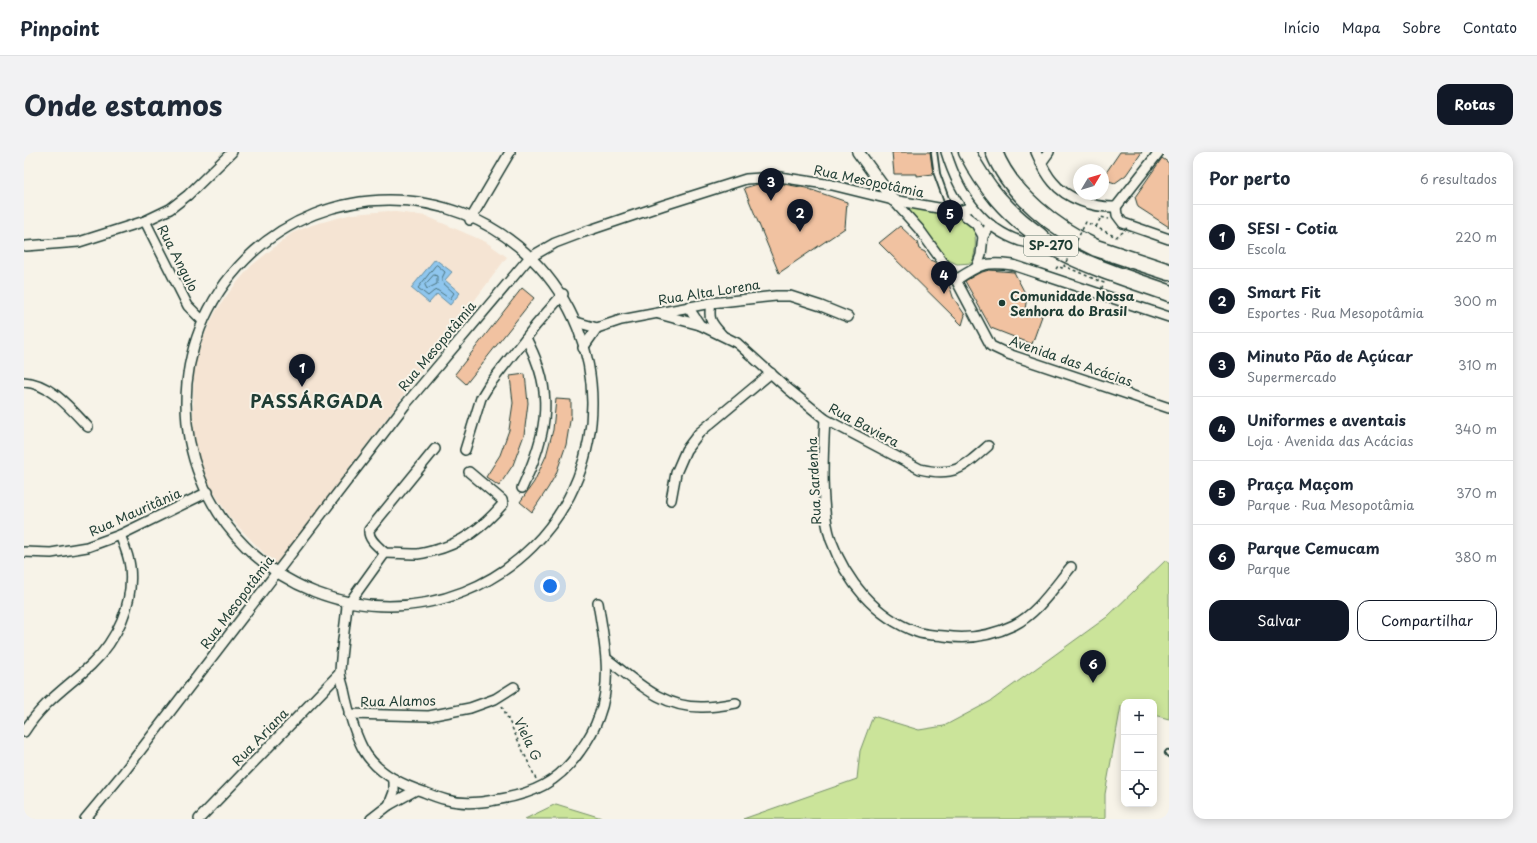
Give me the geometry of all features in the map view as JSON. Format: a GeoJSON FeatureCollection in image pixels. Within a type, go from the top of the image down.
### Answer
{"type":"FeatureCollection","features":[{"type":"Feature","properties":{"kind":"highway","name":"SP-270"},"geometry":{"type":"LineString","coordinates":[[967,152],[977,171],[995,196],[1019,222],[1054,248],[1112,273],[1169,293]]}},
{"type":"Feature","properties":{"kind":"highway","name":"SP-270"},"geometry":{"type":"LineString","coordinates":[[994,152],[996,158],[1012,182],[1029,202],[1052,223],[1096,248],[1169,272]]}},
{"type":"Feature","properties":{"kind":"street"},"geometry":{"type":"LineString","coordinates":[[26,246],[79,242],[145,221],[170,208],[188,195],[232,152]]}},
{"type":"Feature","properties":{"kind":"street"},"geometry":{"type":"LineString","coordinates":[[470,220],[510,152]]}},
{"type":"Feature","properties":{"kind":"street"},"geometry":{"type":"LineString","coordinates":[[858,152],[893,200]]}},
{"type":"Feature","properties":{"kind":"street"},"geometry":{"type":"LineString","coordinates":[[946,152],[959,182],[972,207],[979,216],[991,225],[1020,240],[1054,248]]}},
{"type":"Feature","properties":{"kind":"street"},"geometry":{"type":"LineString","coordinates":[[1036,152],[1054,184],[1073,197],[1104,208],[1116,207]]}},
{"type":"Feature","properties":{"kind":"street"},"geometry":{"type":"LineString","coordinates":[[1041,163],[1049,152]]}},
{"type":"Feature","properties":{"kind":"street"},"geometry":{"type":"LineString","coordinates":[[1159,152],[1116,207],[1117,215],[1125,224],[1169,239]]}},
{"type":"Feature","properties":{"kind":"street","name":"Rua Mesopotâmia"},"geometry":{"type":"LineString","coordinates":[[86,819],[124,772],[405,405],[529,258],[555,243],[584,232],[746,179],[779,178],[832,185],[893,200],[960,212]]}},
{"type":"Feature","properties":{"kind":"street"},"geometry":{"type":"LineString","coordinates":[[367,200],[398,200],[426,204],[470,220],[506,239],[553,281],[563,294],[576,322],[590,377],[592,417],[590,442],[581,474],[567,502],[526,553],[497,576],[478,587],[453,597],[424,603],[390,607],[347,606],[316,594],[276,572],[229,523],[208,492],[196,466],[186,415],[186,389],[191,353],[203,321],[222,288],[242,263],[280,230],[297,220],[344,204],[367,200]]}},
{"type":"Feature","properties":{"kind":"street","name":"Avenida das Acácias"},"geometry":{"type":"LineString","coordinates":[[893,200],[919,229],[956,280],[991,346],[999,351],[1169,408]]}},
{"type":"Feature","properties":{"kind":"street"},"geometry":{"type":"LineString","coordinates":[[960,212],[972,207]]}},
{"type":"Feature","properties":{"kind":"street"},"geometry":{"type":"LineString","coordinates":[[960,212],[971,219],[983,236]]}},
{"type":"Feature","properties":{"kind":"street","name":"Rua Angulo"},"geometry":{"type":"LineString","coordinates":[[145,221],[188,306],[203,321]]}},
{"type":"Feature","properties":{"kind":"street"},"geometry":{"type":"LineString","coordinates":[[977,266],[981,255],[983,236],[991,225]]}},
{"type":"Feature","properties":{"kind":"street"},"geometry":{"type":"LineString","coordinates":[[956,280],[977,266],[1000,263],[1013,265],[1169,317]]}},
{"type":"Feature","properties":{"kind":"street"},"geometry":{"type":"LineString","coordinates":[[465,450],[481,398],[489,385],[563,294]]}},
{"type":"Feature","properties":{"kind":"street","name":"Rua Alta Lorena"},"geometry":{"type":"LineString","coordinates":[[596,328],[621,320],[656,313],[712,303],[760,297],[790,296],[848,317]]}},
{"type":"Feature","properties":{"kind":"street"},"geometry":{"type":"LineString","coordinates":[[712,303],[710,319],[712,324],[723,336]]}},
{"type":"Feature","properties":{"kind":"street"},"geometry":{"type":"LineString","coordinates":[[688,307],[700,325]]}},
{"type":"Feature","properties":{"kind":"street","name":"Rua Baviera"},"geometry":{"type":"LineString","coordinates":[[656,313],[700,325],[737,343],[771,374],[825,419],[920,469],[934,472],[949,472],[966,465],[988,446]]}},
{"type":"Feature","properties":{"kind":"street"},"geometry":{"type":"LineString","coordinates":[[576,322],[596,328],[583,348]]}},
{"type":"Feature","properties":{"kind":"street"},"geometry":{"type":"LineString","coordinates":[[522,488],[536,458],[544,429],[545,404],[544,387],[538,364],[526,338]]}},
{"type":"Feature","properties":{"kind":"street"},"geometry":{"type":"LineString","coordinates":[[671,500],[676,473],[686,450],[699,433],[771,374]]}},
{"type":"Feature","properties":{"kind":"street"},"geometry":{"type":"LineString","coordinates":[[24,382],[30,382],[63,400],[88,427]]}},
{"type":"Feature","properties":{"kind":"street","name":"Rua Sardenha"},"geometry":{"type":"LineString","coordinates":[[825,419],[824,480],[826,513],[831,539],[843,568],[871,605],[890,621],[918,633],[953,638],[988,636],[1015,624],[1033,612],[1071,567]]}},
{"type":"Feature","properties":{"kind":"street"},"geometry":{"type":"LineString","coordinates":[[435,449],[369,530],[371,538],[385,553],[418,554],[444,548],[460,542],[474,533],[494,515],[502,504],[502,500],[469,472]]}},
{"type":"Feature","properties":{"kind":"street","name":"Rua Mauritânia"},"geometry":{"type":"LineString","coordinates":[[24,552],[51,553],[87,547],[120,535],[208,492]]}},
{"type":"Feature","properties":{"kind":"street"},"geometry":{"type":"LineString","coordinates":[[24,732],[32,719],[45,704],[90,665],[103,652],[115,635],[126,612],[131,588],[130,565],[120,535]]}},
{"type":"Feature","properties":{"kind":"street"},"geometry":{"type":"LineString","coordinates":[[385,553],[347,606],[340,673],[349,714],[362,747],[371,761],[384,773],[404,786],[447,800],[470,803],[509,798],[524,794],[541,788],[558,777],[572,763],[588,740],[599,716],[603,701],[607,659],[598,603]]}},
{"type":"Feature","properties":{"kind":"street"},"geometry":{"type":"LineString","coordinates":[[607,659],[654,695],[665,701],[674,704],[702,708],[736,703]]}},
{"type":"Feature","properties":{"kind":"street","name":"Rua Ariana"},"geometry":{"type":"LineString","coordinates":[[199,819],[340,673]]}},
{"type":"Feature","properties":{"kind":"street","name":"Rua Alamos"},"geometry":{"type":"LineString","coordinates":[[349,714],[429,716],[470,708],[498,697],[514,687]]}},
{"type":"Feature","properties":{"kind":"street"},"geometry":{"type":"LineString","coordinates":[[389,805],[394,792],[394,779]]}},
{"type":"Feature","properties":{"kind":"street"},"geometry":{"type":"LineString","coordinates":[[371,819],[389,805],[416,790]]}},
{"type":"Feature","properties":{"kind":"lane"},"geometry":{"type":"LineString","coordinates":[[934,152],[937,174],[950,210]]}},
{"type":"Feature","properties":{"kind":"path"},"geometry":{"type":"LineString","coordinates":[[1064,266],[1086,222],[1096,227],[1116,237],[1126,230],[1125,224],[1101,217],[1096,227]]}},
{"type":"Feature","properties":{"kind":"path"},"geometry":{"type":"LineString","coordinates":[[1058,266],[1062,268],[1064,266],[1104,283],[1099,294]]}},
{"type":"Feature","properties":{"kind":"path","name":"Viela G"},"geometry":{"type":"LineString","coordinates":[[498,697],[541,788]]}},
{"type":"Feature","properties":{"kind":"shaded area"},"geometry":{"type":"Polygon","coordinates":[[[389,211],[426,216],[486,242],[507,257],[276,566],[230,518],[207,481],[194,446],[194,367],[202,340],[216,311],[230,291],[251,266],[292,233],[312,225],[352,214],[389,211]]]}},
{"type":"Feature","properties":{"kind":"green space"},"geometry":{"type":"Polygon","coordinates":[[[915,206],[960,218],[974,227],[975,245],[972,263],[957,264],[948,260],[903,210],[915,206]]]}},
{"type":"Feature","properties":{"kind":"green space"},"geometry":{"type":"Polygon","coordinates":[[[1166,560],[1169,564],[1169,719],[1157,716],[1157,699],[1121,699],[1105,794],[1105,819],[743,819],[857,779],[860,751],[873,716],[919,730],[944,726],[991,701],[1107,617],[1166,560]]]}},
{"type":"Feature","properties":{"kind":"green space"},"geometry":{"type":"Polygon","coordinates":[[[556,804],[605,819],[525,819],[556,804]]]}},
{"type":"Feature","properties":{"kind":"water"},"geometry":{"type":"Polygon","coordinates":[[[435,259],[452,272],[445,280],[460,293],[450,305],[437,294],[429,303],[411,288],[435,259]]]}},
{"type":"Feature","properties":{"kind":"building"},"geometry":{"type":"Polygon","coordinates":[[[892,152],[930,152],[933,174],[917,176],[917,174],[894,174],[892,152]]]}},
{"type":"Feature","properties":{"kind":"building"},"geometry":{"type":"Polygon","coordinates":[[[1120,152],[1142,152],[1126,175],[1115,183],[1109,181],[1109,168],[1120,152]]]}},
{"type":"Feature","properties":{"kind":"building"},"geometry":{"type":"Polygon","coordinates":[[[1162,158],[1169,163],[1169,227],[1138,207],[1135,197],[1162,158]]]}},
{"type":"Feature","properties":{"kind":"building"},"geometry":{"type":"Polygon","coordinates":[[[778,183],[806,188],[847,202],[845,228],[779,273],[744,188],[758,184],[778,183]]]}},
{"type":"Feature","properties":{"kind":"building"},"geometry":{"type":"Polygon","coordinates":[[[900,226],[917,242],[919,249],[925,252],[930,260],[935,262],[938,270],[943,272],[948,281],[953,297],[965,315],[962,325],[879,243],[900,226]]]}},
{"type":"Feature","properties":{"kind":"building","name":"Comunidade Nossa Senhora do Brasil"},"geometry":{"type":"Polygon","coordinates":[[[989,270],[1014,272],[1027,297],[1025,309],[1042,316],[1032,344],[991,328],[965,281],[979,273],[989,270]]]}},
{"type":"Feature","properties":{"kind":"building"},"geometry":{"type":"Polygon","coordinates":[[[522,288],[534,298],[466,384],[455,374],[522,288]]]}},
{"type":"Feature","properties":{"kind":"building"},"geometry":{"type":"Polygon","coordinates":[[[525,374],[528,403],[524,435],[513,465],[499,486],[486,477],[500,455],[509,430],[513,403],[510,376],[525,374]]]}},
{"type":"Feature","properties":{"kind":"building"},"geometry":{"type":"Polygon","coordinates":[[[556,399],[571,400],[571,415],[566,445],[556,474],[532,512],[520,502],[534,482],[546,456],[553,430],[556,399]]]}},
{"type":"Feature","properties":{"kind":"place","name":"Minuto Pão de Açúcar"},"geometry":{"type":"Point","coordinates":[771,201]}},
{"type":"Feature","properties":{"kind":"place","name":"Smart Fit"},"geometry":{"type":"Point","coordinates":[800,232]}},
{"type":"Feature","properties":{"kind":"place","name":"Praça Maçom"},"geometry":{"type":"Point","coordinates":[950,233]}},
{"type":"Feature","properties":{"kind":"place","name":"Uniformes e aventais"},"geometry":{"type":"Point","coordinates":[944,294]}},
{"type":"Feature","properties":{"kind":"place","name":"Comunidade Nossa Senhora do Brasil"},"geometry":{"type":"Point","coordinates":[1002,303]}},
{"type":"Feature","properties":{"kind":"place","name":"SESI - Cotia"},"geometry":{"type":"Point","coordinates":[302,387]}},
{"type":"Feature","properties":{"kind":"place","name":"Parque Cemucam"},"geometry":{"type":"Point","coordinates":[1093,683]}},
{"type":"Feature","properties":{"kind":"district","name":"PASSÁRGADA"},"geometry":{"type":"Point","coordinates":[317,402]}}]}
